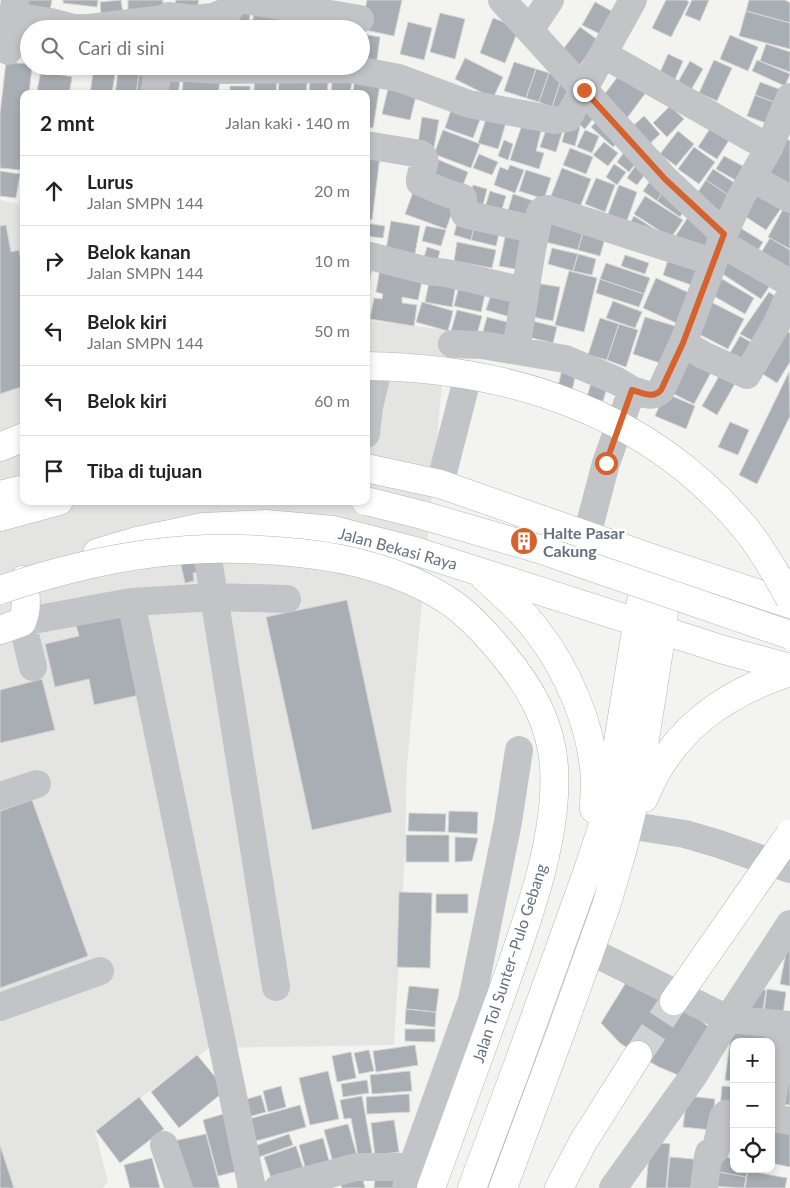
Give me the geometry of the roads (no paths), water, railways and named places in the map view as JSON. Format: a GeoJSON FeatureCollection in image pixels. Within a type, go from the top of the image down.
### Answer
{"type":"FeatureCollection","features":[{"type":"Feature","properties":{"kind":"highway"},"geometry":{"type":"LineString","coordinates":[[370,391],[427,369],[479,376],[510,383],[567,401],[638,436],[689,471],[730,510],[758,544],[790,599]]}},
{"type":"Feature","properties":{"kind":"highway"},"geometry":{"type":"LineString","coordinates":[[0,447],[20,439]]}},
{"type":"Feature","properties":{"kind":"highway"},"geometry":{"type":"LineString","coordinates":[[370,469],[440,484],[790,604]]}},
{"type":"Feature","properties":{"kind":"highway"},"geometry":{"type":"LineString","coordinates":[[0,496],[20,490]]}},
{"type":"Feature","properties":{"kind":"highway"},"geometry":{"type":"LineString","coordinates":[[370,502],[539,549],[790,635]]}},
{"type":"Feature","properties":{"kind":"highway"},"geometry":{"type":"LineString","coordinates":[[0,517],[44,505]]}},
{"type":"Feature","properties":{"kind":"highway","name":"Jalan Bekasi Raya"},"geometry":{"type":"LineString","coordinates":[[6,584],[137,541],[203,527],[266,524],[333,530],[415,551],[662,631],[790,668]]}},
{"type":"Feature","properties":{"kind":"highway","name":"Jalan Tol Sunter–Pulo Gebang"},"geometry":{"type":"LineString","coordinates":[[6,584],[124,556],[204,548],[259,549],[332,557],[390,572],[439,595],[466,615],[496,645],[521,677],[532,693],[546,725],[554,767],[554,798],[547,842],[533,900],[499,1001],[431,1188]]}},
{"type":"Feature","properties":{"kind":"highway"},"geometry":{"type":"LineString","coordinates":[[472,1188],[601,830],[614,773],[636,622],[644,589],[660,561]]}},
{"type":"Feature","properties":{"kind":"highway"},"geometry":{"type":"LineString","coordinates":[[622,852],[638,781],[662,631],[665,601],[660,561]]}},
{"type":"Feature","properties":{"kind":"highway"},"geometry":{"type":"LineString","coordinates":[[474,569],[508,597],[536,629],[560,666],[577,700],[588,735],[595,777],[594,818],[588,870]]}},
{"type":"Feature","properties":{"kind":"highway"},"geometry":{"type":"LineString","coordinates":[[6,584],[27,597],[25,615],[11,626]]}},
{"type":"Feature","properties":{"kind":"highway"},"geometry":{"type":"LineString","coordinates":[[503,1188],[590,951],[622,852],[658,769],[687,730],[705,715],[726,700],[771,678],[790,672]]}},
{"type":"Feature","properties":{"kind":"highway"},"geometry":{"type":"LineString","coordinates":[[674,1002],[790,834]]}},
{"type":"Feature","properties":{"kind":"highway"},"geometry":{"type":"LineString","coordinates":[[559,1188],[587,1134],[638,1055]]}},
{"type":"Feature","properties":{"kind":"street"},"geometry":{"type":"LineString","coordinates":[[149,20],[164,18],[168,15],[194,19],[213,17],[228,11],[237,0]]}},
{"type":"Feature","properties":{"kind":"street"},"geometry":{"type":"LineString","coordinates":[[245,0],[361,16]]}},
{"type":"Feature","properties":{"kind":"street"},"geometry":{"type":"LineString","coordinates":[[502,0],[665,179],[719,246]]}},
{"type":"Feature","properties":{"kind":"street"},"geometry":{"type":"LineString","coordinates":[[530,30],[550,0]]}},
{"type":"Feature","properties":{"kind":"street"},"geometry":{"type":"LineString","coordinates":[[370,71],[399,78],[469,104],[554,120],[568,118],[633,0]]}},
{"type":"Feature","properties":{"kind":"street"},"geometry":{"type":"LineString","coordinates":[[12,52],[14,8],[52,17]]}},
{"type":"Feature","properties":{"kind":"street"},"geometry":{"type":"LineString","coordinates":[[603,54],[769,148]]}},
{"type":"Feature","properties":{"kind":"street"},"geometry":{"type":"LineString","coordinates":[[155,90],[157,75]]}},
{"type":"Feature","properties":{"kind":"street"},"geometry":{"type":"LineString","coordinates":[[195,75],[223,82],[287,75]]}},
{"type":"Feature","properties":{"kind":"street"},"geometry":{"type":"LineString","coordinates":[[452,344],[482,345],[570,360],[617,381],[632,390],[650,396],[657,394],[661,390],[683,343],[719,246],[752,178],[769,148],[790,98]]}},
{"type":"Feature","properties":{"kind":"street"},"geometry":{"type":"LineString","coordinates":[[370,147],[421,154],[426,160],[419,176],[420,182],[463,198],[465,214],[536,230]]}},
{"type":"Feature","properties":{"kind":"street"},"geometry":{"type":"LineString","coordinates":[[752,178],[790,199]]}},
{"type":"Feature","properties":{"kind":"street"},"geometry":{"type":"LineString","coordinates":[[516,350],[524,291],[536,230],[540,213],[543,210],[548,209],[719,246],[790,283]]}},
{"type":"Feature","properties":{"kind":"street"},"geometry":{"type":"LineString","coordinates":[[370,256],[428,271],[446,273],[524,291]]}},
{"type":"Feature","properties":{"kind":"street"},"geometry":{"type":"LineString","coordinates":[[683,343],[703,355],[747,375],[776,325],[790,295]]}},
{"type":"Feature","properties":{"kind":"street"},"geometry":{"type":"LineString","coordinates":[[587,535],[606,463],[632,390]]}},
{"type":"Feature","properties":{"kind":"street"},"geometry":{"type":"LineString","coordinates":[[440,484],[464,392]]}},
{"type":"Feature","properties":{"kind":"street"},"geometry":{"type":"LineString","coordinates":[[203,527],[276,988]]}},
{"type":"Feature","properties":{"kind":"street"},"geometry":{"type":"LineString","coordinates":[[33,666],[11,626],[131,602],[214,597],[287,600]]}},
{"type":"Feature","properties":{"kind":"street"},"geometry":{"type":"LineString","coordinates":[[131,602],[252,1188]]}},
{"type":"Feature","properties":{"kind":"street"},"geometry":{"type":"LineString","coordinates":[[278,1188],[356,1167],[409,1178],[472,1000],[508,822],[519,750]]}},
{"type":"Feature","properties":{"kind":"street"},"geometry":{"type":"LineString","coordinates":[[0,796],[37,784]]}},
{"type":"Feature","properties":{"kind":"street"},"geometry":{"type":"LineString","coordinates":[[633,826],[685,834],[790,868]]}},
{"type":"Feature","properties":{"kind":"street"},"geometry":{"type":"LineString","coordinates":[[613,1188],[694,1075],[790,924]]}},
{"type":"Feature","properties":{"kind":"street"},"geometry":{"type":"LineString","coordinates":[[590,951],[728,1019],[785,1025],[775,1083]]}},
{"type":"Feature","properties":{"kind":"street"},"geometry":{"type":"LineString","coordinates":[[0,1007],[100,971]]}},
{"type":"Feature","properties":{"kind":"street"},"geometry":{"type":"LineString","coordinates":[[704,1188],[709,1153],[716,1148],[723,1117],[726,1114],[730,1114]]}},
{"type":"Feature","properties":{"kind":"street"},"geometry":{"type":"LineString","coordinates":[[775,1118],[790,1120]]}},
{"type":"Feature","properties":{"kind":"street"},"geometry":{"type":"LineString","coordinates":[[164,1145],[179,1188]]}},
{"type":"Feature","properties":{"kind":"tunnel"},"geometry":{"type":"LineString","coordinates":[[638,1055],[674,1001]]}},
{"type":"Feature","properties":{"kind":"place","name":"Halte Pasar Cakung"},"geometry":{"type":"Point","coordinates":[524,541]}}]}
